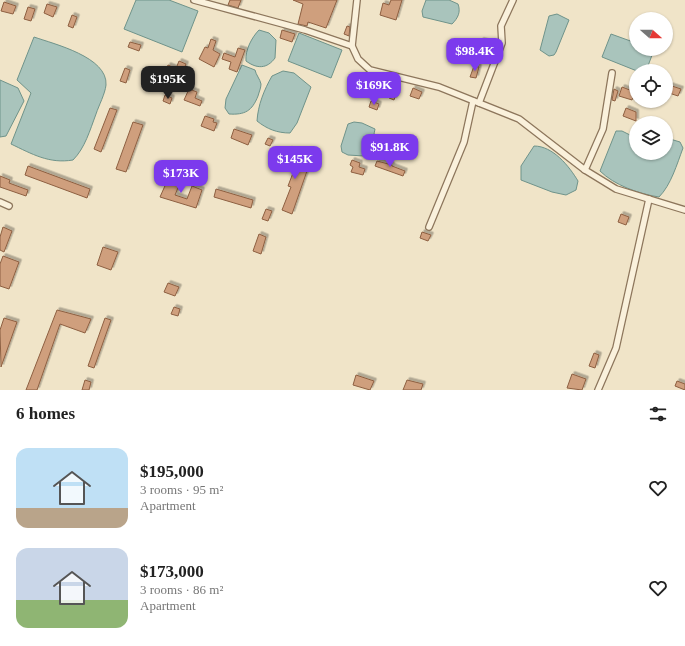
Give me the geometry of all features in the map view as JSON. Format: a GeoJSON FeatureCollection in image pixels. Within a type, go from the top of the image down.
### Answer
{"type":"FeatureCollection","features":[{"type":"Feature","properties":{"kind":"street"},"geometry":{"type":"LineString","coordinates":[[194,0],[305,30],[352,46]]}},
{"type":"Feature","properties":{"kind":"street"},"geometry":{"type":"LineString","coordinates":[[357,0],[352,46],[358,59],[370,70],[439,87],[519,119],[585,170],[616,189],[685,210]]}},
{"type":"Feature","properties":{"kind":"street"},"geometry":{"type":"LineString","coordinates":[[479,103],[502,43],[501,26],[513,0]]}},
{"type":"Feature","properties":{"kind":"street"},"geometry":{"type":"LineString","coordinates":[[585,170],[603,129],[612,73]]}},
{"type":"Feature","properties":{"kind":"street"},"geometry":{"type":"LineString","coordinates":[[429,227],[464,142],[473,101]]}},
{"type":"Feature","properties":{"kind":"street"},"geometry":{"type":"LineString","coordinates":[[598,390],[616,348],[649,199]]}},
{"type":"Feature","properties":{"kind":"street"},"geometry":{"type":"LineString","coordinates":[[0,202],[9,206]]}},
{"type":"Feature","properties":{"kind":"water"},"geometry":{"type":"Polygon","coordinates":[[[136,0],[169,0],[198,11],[182,52],[124,29],[136,0]]]}},
{"type":"Feature","properties":{"kind":"water"},"geometry":{"type":"Polygon","coordinates":[[[426,0],[449,0],[458,4],[459,12],[452,24],[423,17],[422,11],[426,0]]]}},
{"type":"Feature","properties":{"kind":"water"},"geometry":{"type":"Polygon","coordinates":[[[557,14],[569,20],[556,52],[554,55],[549,56],[540,50],[549,16],[557,14]]]}},
{"type":"Feature","properties":{"kind":"water"},"geometry":{"type":"Polygon","coordinates":[[[259,30],[269,33],[276,40],[275,58],[272,62],[262,67],[250,64],[246,61],[250,44],[259,30]]]}},
{"type":"Feature","properties":{"kind":"water"},"geometry":{"type":"Polygon","coordinates":[[[299,33],[342,50],[331,78],[288,61],[299,33]]]}},
{"type":"Feature","properties":{"kind":"water"},"geometry":{"type":"Polygon","coordinates":[[[611,34],[629,40],[629,56],[652,56],[649,64],[629,64],[629,68],[602,57],[611,34]]]}},
{"type":"Feature","properties":{"kind":"water"},"geometry":{"type":"Polygon","coordinates":[[[34,37],[78,53],[89,59],[104,75],[106,85],[103,96],[87,138],[81,150],[73,160],[56,161],[48,159],[34,155],[11,144],[31,93],[17,80],[34,37]]]}},
{"type":"Feature","properties":{"kind":"water"},"geometry":{"type":"Polygon","coordinates":[[[242,65],[255,70],[261,84],[258,96],[250,109],[244,113],[229,114],[225,108],[226,99],[242,65]]]}},
{"type":"Feature","properties":{"kind":"water"},"geometry":{"type":"Polygon","coordinates":[[[283,71],[294,73],[311,87],[297,123],[290,133],[272,130],[257,121],[260,103],[269,81],[272,76],[283,71]]]}},
{"type":"Feature","properties":{"kind":"water"},"geometry":{"type":"Polygon","coordinates":[[[0,80],[18,88],[24,101],[6,136],[0,137],[0,80]]]}},
{"type":"Feature","properties":{"kind":"water"},"geometry":{"type":"Polygon","coordinates":[[[354,122],[362,123],[375,129],[373,140],[364,156],[348,155],[342,152],[341,146],[348,124],[354,122]]]}},
{"type":"Feature","properties":{"kind":"water"},"geometry":{"type":"Polygon","coordinates":[[[616,131],[622,131],[629,134],[629,160],[673,160],[673,140],[680,142],[683,148],[667,187],[659,197],[643,194],[620,185],[612,181],[600,171],[616,131]]]}},
{"type":"Feature","properties":{"kind":"water"},"geometry":{"type":"Polygon","coordinates":[[[534,146],[548,149],[565,163],[578,181],[576,190],[566,195],[552,192],[521,180],[521,166],[534,146]]]}},
{"type":"Feature","properties":{"kind":"building"},"geometry":{"type":"Polygon","coordinates":[[[230,0],[241,0],[238,8],[228,5],[230,0]]]}},
{"type":"Feature","properties":{"kind":"building"},"geometry":{"type":"Polygon","coordinates":[[[293,0],[337,0],[326,28],[308,22],[307,26],[298,24],[303,4],[293,0]]]}},
{"type":"Feature","properties":{"kind":"building"},"geometry":{"type":"Polygon","coordinates":[[[391,0],[402,0],[396,20],[380,15],[383,3],[389,5],[391,0]]]}},
{"type":"Feature","properties":{"kind":"building"},"geometry":{"type":"Polygon","coordinates":[[[4,2],[16,6],[13,14],[1,11],[4,2]]]}},
{"type":"Feature","properties":{"kind":"building"},"geometry":{"type":"Polygon","coordinates":[[[47,4],[57,7],[53,17],[44,13],[47,4]]]}},
{"type":"Feature","properties":{"kind":"building"},"geometry":{"type":"Polygon","coordinates":[[[28,7],[35,9],[31,21],[24,19],[28,7]]]}},
{"type":"Feature","properties":{"kind":"building"},"geometry":{"type":"Polygon","coordinates":[[[72,15],[77,17],[73,28],[68,26],[72,15]]]}},
{"type":"Feature","properties":{"kind":"building"},"geometry":{"type":"Polygon","coordinates":[[[347,26],[350,27],[349,36],[344,34],[347,26]]]}},
{"type":"Feature","properties":{"kind":"building"},"geometry":{"type":"Polygon","coordinates":[[[282,30],[295,34],[292,42],[280,38],[282,30]]]}},
{"type":"Feature","properties":{"kind":"building"},"geometry":{"type":"Polygon","coordinates":[[[211,39],[216,41],[213,50],[220,54],[214,67],[199,59],[205,47],[208,48],[211,39]]]}},
{"type":"Feature","properties":{"kind":"building"},"geometry":{"type":"Polygon","coordinates":[[[481,40],[495,44],[493,50],[479,46],[481,40]]]}},
{"type":"Feature","properties":{"kind":"building"},"geometry":{"type":"Polygon","coordinates":[[[130,42],[141,45],[139,51],[128,47],[130,42]]]}},
{"type":"Feature","properties":{"kind":"building"},"geometry":{"type":"Polygon","coordinates":[[[238,48],[245,50],[237,72],[229,69],[231,62],[222,59],[224,53],[235,57],[238,48]]]}},
{"type":"Feature","properties":{"kind":"building"},"geometry":{"type":"Polygon","coordinates":[[[179,61],[186,64],[184,69],[177,66],[179,61]]]}},
{"type":"Feature","properties":{"kind":"building"},"geometry":{"type":"Polygon","coordinates":[[[168,65],[177,69],[173,85],[161,81],[168,65]]]}},
{"type":"Feature","properties":{"kind":"building"},"geometry":{"type":"Polygon","coordinates":[[[474,66],[479,67],[476,78],[470,77],[474,66]]]}},
{"type":"Feature","properties":{"kind":"building"},"geometry":{"type":"Polygon","coordinates":[[[125,68],[130,70],[126,83],[120,81],[125,68]]]}},
{"type":"Feature","properties":{"kind":"building"},"geometry":{"type":"Polygon","coordinates":[[[673,86],[681,89],[678,96],[673,94],[673,86]]]}},
{"type":"Feature","properties":{"kind":"building"},"geometry":{"type":"Polygon","coordinates":[[[622,87],[629,90],[629,99],[619,96],[622,87]]]}},
{"type":"Feature","properties":{"kind":"building"},"geometry":{"type":"Polygon","coordinates":[[[413,88],[422,92],[419,99],[410,96],[413,88]]]}},
{"type":"Feature","properties":{"kind":"building"},"geometry":{"type":"Polygon","coordinates":[[[189,89],[197,92],[195,98],[202,101],[200,106],[184,100],[189,89]]]}},
{"type":"Feature","properties":{"kind":"building"},"geometry":{"type":"Polygon","coordinates":[[[614,89],[618,91],[615,101],[612,100],[614,89]]]}},
{"type":"Feature","properties":{"kind":"building"},"geometry":{"type":"Polygon","coordinates":[[[391,92],[396,94],[394,100],[389,98],[391,92]]]}},
{"type":"Feature","properties":{"kind":"building"},"geometry":{"type":"Polygon","coordinates":[[[165,95],[172,98],[170,104],[163,101],[165,95]]]}},
{"type":"Feature","properties":{"kind":"building"},"geometry":{"type":"Polygon","coordinates":[[[371,101],[379,104],[377,110],[369,107],[371,101]]]}},
{"type":"Feature","properties":{"kind":"building"},"geometry":{"type":"Polygon","coordinates":[[[110,108],[117,110],[101,152],[94,149],[110,108]]]}},
{"type":"Feature","properties":{"kind":"building"},"geometry":{"type":"Polygon","coordinates":[[[626,108],[636,112],[636,116],[629,116],[629,118],[623,116],[626,108]]]}},
{"type":"Feature","properties":{"kind":"building"},"geometry":{"type":"Polygon","coordinates":[[[205,116],[214,119],[213,122],[217,123],[214,131],[201,126],[205,116]]]}},
{"type":"Feature","properties":{"kind":"building"},"geometry":{"type":"Polygon","coordinates":[[[133,122],[143,125],[126,172],[116,169],[133,122]]]}},
{"type":"Feature","properties":{"kind":"building"},"geometry":{"type":"Polygon","coordinates":[[[234,129],[252,135],[248,145],[231,138],[234,129]]]}},
{"type":"Feature","properties":{"kind":"building"},"geometry":{"type":"Polygon","coordinates":[[[268,138],[273,140],[270,146],[265,144],[268,138]]]}},
{"type":"Feature","properties":{"kind":"building"},"geometry":{"type":"Polygon","coordinates":[[[289,149],[306,155],[301,169],[307,171],[292,214],[282,210],[291,187],[288,186],[296,165],[285,160],[289,149]]]}},
{"type":"Feature","properties":{"kind":"building"},"geometry":{"type":"Polygon","coordinates":[[[352,160],[360,163],[359,167],[365,169],[363,175],[351,172],[353,167],[350,165],[352,160]]]}},
{"type":"Feature","properties":{"kind":"building"},"geometry":{"type":"Polygon","coordinates":[[[377,161],[392,165],[405,171],[403,176],[375,166],[377,161]]]}},
{"type":"Feature","properties":{"kind":"building"},"geometry":{"type":"Polygon","coordinates":[[[28,166],[90,189],[87,198],[25,175],[28,166]]]}},
{"type":"Feature","properties":{"kind":"building"},"geometry":{"type":"Polygon","coordinates":[[[0,176],[10,180],[9,183],[28,190],[26,196],[0,187],[0,176]]]}},
{"type":"Feature","properties":{"kind":"building"},"geometry":{"type":"Polygon","coordinates":[[[168,179],[180,183],[175,195],[187,199],[192,186],[202,190],[196,208],[160,197],[168,179]]]}},
{"type":"Feature","properties":{"kind":"building"},"geometry":{"type":"Polygon","coordinates":[[[216,189],[253,200],[251,208],[214,197],[216,189]]]}},
{"type":"Feature","properties":{"kind":"building"},"geometry":{"type":"Polygon","coordinates":[[[266,209],[272,211],[268,221],[262,219],[266,209]]]}},
{"type":"Feature","properties":{"kind":"building"},"geometry":{"type":"Polygon","coordinates":[[[621,214],[629,217],[626,225],[618,222],[621,214]]]}},
{"type":"Feature","properties":{"kind":"building"},"geometry":{"type":"Polygon","coordinates":[[[3,227],[12,231],[4,252],[0,250],[0,237],[3,227]]]}},
{"type":"Feature","properties":{"kind":"building"},"geometry":{"type":"Polygon","coordinates":[[[422,232],[431,235],[428,241],[420,238],[422,232]]]}},
{"type":"Feature","properties":{"kind":"building"},"geometry":{"type":"Polygon","coordinates":[[[259,234],[266,237],[261,254],[253,251],[259,234]]]}},
{"type":"Feature","properties":{"kind":"building"},"geometry":{"type":"Polygon","coordinates":[[[103,247],[118,252],[111,270],[97,265],[103,247]]]}},
{"type":"Feature","properties":{"kind":"building"},"geometry":{"type":"Polygon","coordinates":[[[3,256],[19,262],[9,289],[0,286],[0,264],[3,256]]]}},
{"type":"Feature","properties":{"kind":"building"},"geometry":{"type":"Polygon","coordinates":[[[168,283],[179,287],[175,296],[164,292],[168,283]]]}},
{"type":"Feature","properties":{"kind":"building"},"geometry":{"type":"Polygon","coordinates":[[[174,307],[180,309],[178,316],[171,314],[174,307]]]}},
{"type":"Feature","properties":{"kind":"building"},"geometry":{"type":"Polygon","coordinates":[[[57,310],[91,319],[85,333],[60,324],[37,390],[26,390],[57,310]]]}},
{"type":"Feature","properties":{"kind":"building"},"geometry":{"type":"Polygon","coordinates":[[[4,318],[17,322],[1,367],[0,330],[4,318]]]}},
{"type":"Feature","properties":{"kind":"building"},"geometry":{"type":"Polygon","coordinates":[[[105,318],[111,320],[94,368],[88,366],[105,318]]]}},
{"type":"Feature","properties":{"kind":"building"},"geometry":{"type":"Polygon","coordinates":[[[594,353],[599,355],[595,368],[589,366],[594,353]]]}},
{"type":"Feature","properties":{"kind":"building"},"geometry":{"type":"Polygon","coordinates":[[[572,374],[586,379],[582,390],[567,388],[572,374]]]}},
{"type":"Feature","properties":{"kind":"building"},"geometry":{"type":"Polygon","coordinates":[[[356,375],[374,381],[370,390],[353,385],[356,375]]]}},
{"type":"Feature","properties":{"kind":"building"},"geometry":{"type":"Polygon","coordinates":[[[85,380],[91,382],[89,390],[82,390],[85,380]]]}},
{"type":"Feature","properties":{"kind":"building"},"geometry":{"type":"Polygon","coordinates":[[[407,380],[423,384],[421,390],[403,390],[407,380]]]}},
{"type":"Feature","properties":{"kind":"building"},"geometry":{"type":"Polygon","coordinates":[[[677,381],[685,384],[685,390],[675,386],[677,381]]]}}]}
